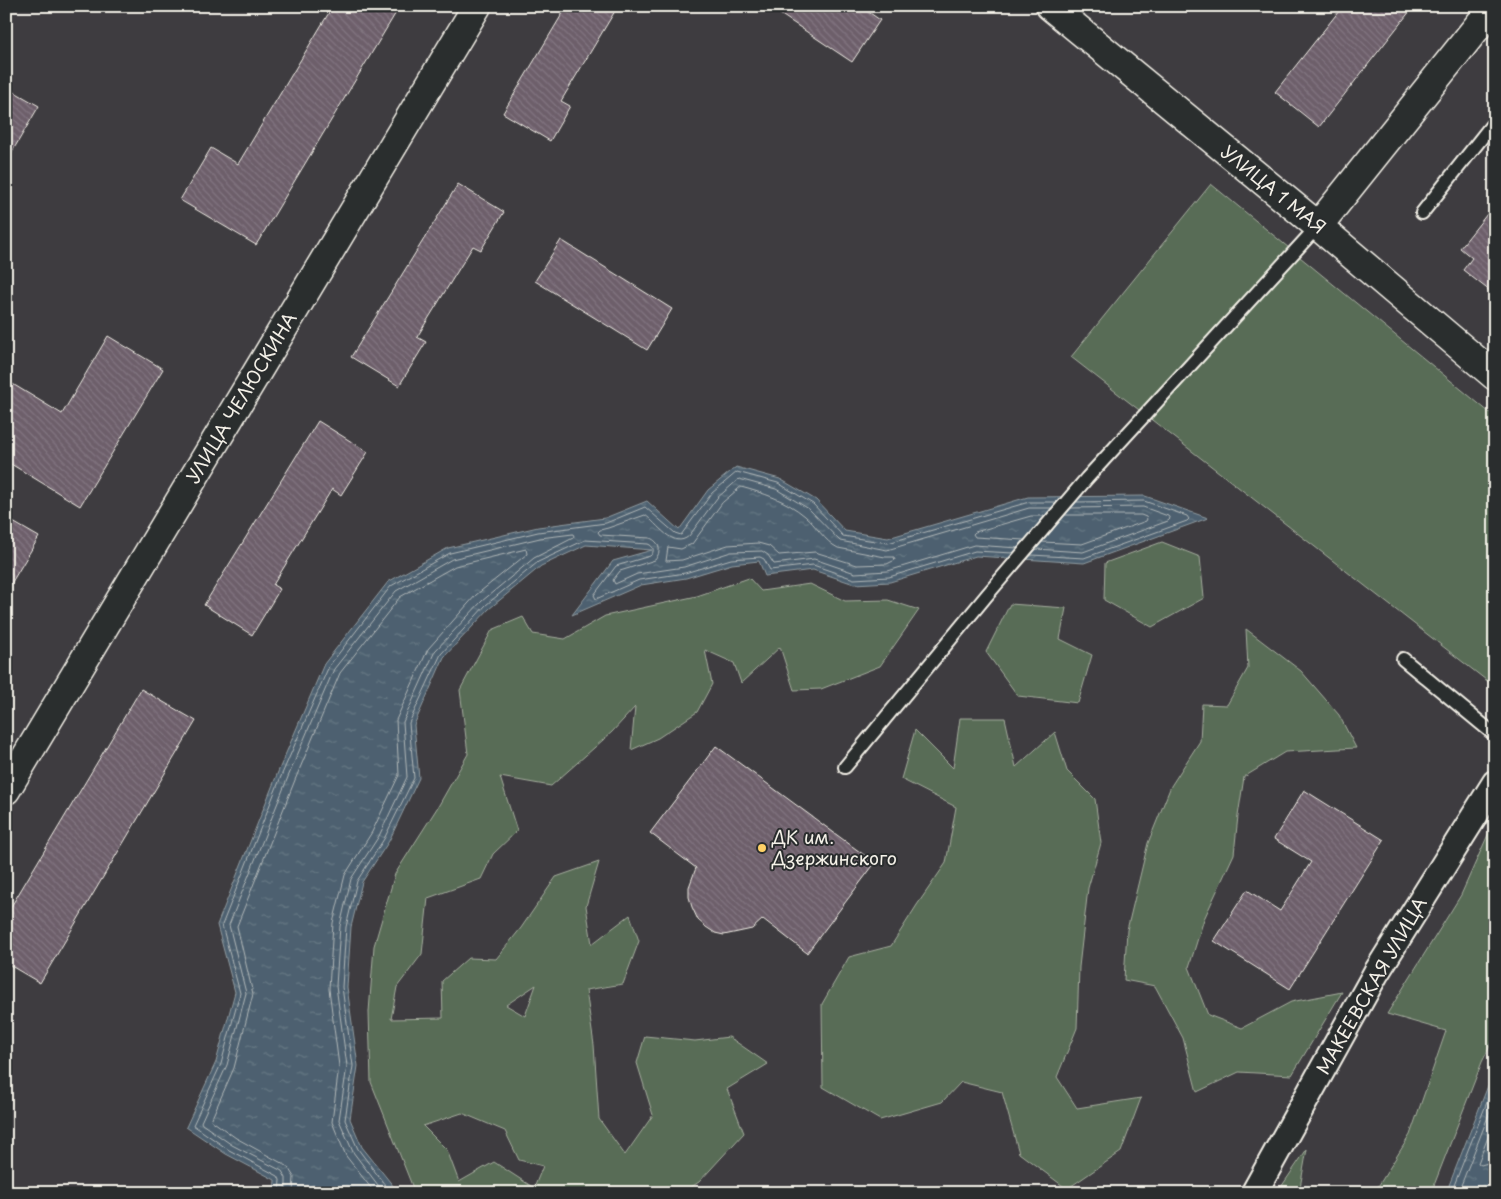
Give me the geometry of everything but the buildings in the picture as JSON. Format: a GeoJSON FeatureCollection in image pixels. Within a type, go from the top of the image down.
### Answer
{"type":"FeatureCollection","features":[{"type":"Feature","properties":{"kind":"street","name":"УЛИЦА ЧЕЛЮСКИНА"},"geometry":{"type":"LineString","coordinates":[[6,790],[477,6]]}},
{"type":"Feature","properties":{"kind":"street","name":"УЛИЦА 1 МАЯ"},"geometry":{"type":"LineString","coordinates":[[1050,6],[1318,226],[1495,376]]}},
{"type":"Feature","properties":{"kind":"street"},"geometry":{"type":"LineString","coordinates":[[1318,226],[1494,6]]}},
{"type":"Feature","properties":{"kind":"street","name":"МАКЕЕВСКАЯ УЛИЦА"},"geometry":{"type":"LineString","coordinates":[[1254,1193],[1376,973],[1495,783]]}},
{"type":"Feature","properties":{"kind":"lane"},"geometry":{"type":"LineString","coordinates":[[1422,213],[1495,121]]}},
{"type":"Feature","properties":{"kind":"lane"},"geometry":{"type":"LineString","coordinates":[[845,767],[987,595],[1087,478],[1318,226]]}},
{"type":"Feature","properties":{"kind":"lane"},"geometry":{"type":"LineString","coordinates":[[1403,659],[1495,735]]}},
{"type":"Feature","properties":{"kind":"green space"},"geometry":{"type":"Polygon","coordinates":[[[1211,184],[1495,417],[1495,687],[1071,357],[1211,184]]]}},
{"type":"Feature","properties":{"kind":"green space"},"geometry":{"type":"Polygon","coordinates":[[[1162,542],[1200,557],[1204,598],[1152,627],[1104,600],[1105,563],[1162,542]]]}},
{"type":"Feature","properties":{"kind":"green space"},"geometry":{"type":"Polygon","coordinates":[[[749,578],[761,591],[810,584],[845,601],[888,600],[919,610],[880,666],[821,689],[794,690],[780,647],[741,683],[734,663],[705,650],[712,684],[697,712],[658,738],[631,750],[635,707],[612,732],[551,786],[500,777],[517,831],[493,854],[481,879],[428,898],[422,954],[397,987],[391,1019],[443,1018],[442,981],[468,958],[496,959],[521,928],[556,877],[599,862],[586,906],[592,944],[630,915],[639,941],[623,984],[586,990],[594,1045],[599,1119],[625,1155],[653,1115],[637,1063],[645,1036],[695,1041],[729,1037],[768,1064],[727,1089],[744,1133],[699,1182],[682,1193],[415,1193],[371,1082],[369,1012],[374,946],[395,874],[439,805],[468,754],[460,690],[492,630],[523,617],[533,634],[565,639],[605,616],[697,596],[749,578]],[[536,985],[506,1005],[525,1016],[536,985]],[[462,1113],[423,1126],[447,1150],[459,1182],[494,1162],[534,1188],[543,1166],[519,1160],[505,1131],[462,1113]]]}},
{"type":"Feature","properties":{"kind":"green space"},"geometry":{"type":"Polygon","coordinates":[[[1010,604],[1066,608],[1060,639],[1092,655],[1078,703],[1018,696],[986,652],[1010,604]]]}},
{"type":"Feature","properties":{"kind":"green space"},"geometry":{"type":"Polygon","coordinates":[[[1246,629],[1301,671],[1339,715],[1356,748],[1285,752],[1244,777],[1234,854],[1204,919],[1189,967],[1208,1015],[1242,1028],[1291,1002],[1342,992],[1292,1075],[1239,1072],[1197,1092],[1183,1038],[1155,986],[1124,980],[1127,930],[1148,843],[1171,786],[1200,741],[1202,704],[1227,705],[1248,668],[1246,629]]]}},
{"type":"Feature","properties":{"kind":"green space"},"geometry":{"type":"Polygon","coordinates":[[[960,718],[1005,718],[1016,767],[1055,732],[1067,771],[1095,799],[1101,843],[1088,888],[1079,967],[1077,1028],[1057,1077],[1077,1108],[1141,1098],[1121,1152],[1067,1189],[1019,1153],[1002,1092],[961,1082],[942,1102],[880,1120],[823,1087],[822,1004],[849,957],[891,946],[946,863],[956,807],[901,779],[915,730],[953,768],[960,718]]]}},
{"type":"Feature","properties":{"kind":"green space"},"geometry":{"type":"Polygon","coordinates":[[[1495,819],[1495,1036],[1482,1062],[1431,1193],[1374,1193],[1410,1135],[1446,1031],[1387,1014],[1461,895],[1495,819]]]}},
{"type":"Feature","properties":{"kind":"green space"},"geometry":{"type":"Polygon","coordinates":[[[1307,1149],[1299,1193],[1277,1193],[1307,1149]]]}},
{"type":"Feature","properties":{"kind":"water"},"geometry":{"type":"Polygon","coordinates":[[[736,467],[780,479],[816,500],[845,531],[888,538],[1028,497],[1145,496],[1208,518],[1084,563],[976,556],[890,582],[854,584],[813,570],[765,576],[759,561],[732,564],[686,578],[641,585],[572,615],[613,561],[652,550],[586,545],[541,566],[489,609],[444,657],[414,725],[419,778],[389,841],[362,882],[351,927],[347,987],[358,1066],[350,1119],[362,1147],[397,1193],[274,1193],[275,1180],[226,1154],[186,1127],[216,1062],[235,992],[217,925],[278,772],[324,664],[388,582],[448,548],[538,527],[605,518],[647,501],[679,530],[708,490],[736,467]]]}},
{"type":"Feature","properties":{"kind":"water"},"geometry":{"type":"Polygon","coordinates":[[[1495,1068],[1495,1176],[1486,1193],[1446,1193],[1495,1068]]]}},
{"type":"Feature","properties":{"kind":"place","name":"ДК им. Дзержинского"},"geometry":{"type":"Point","coordinates":[762,848]}}]}
